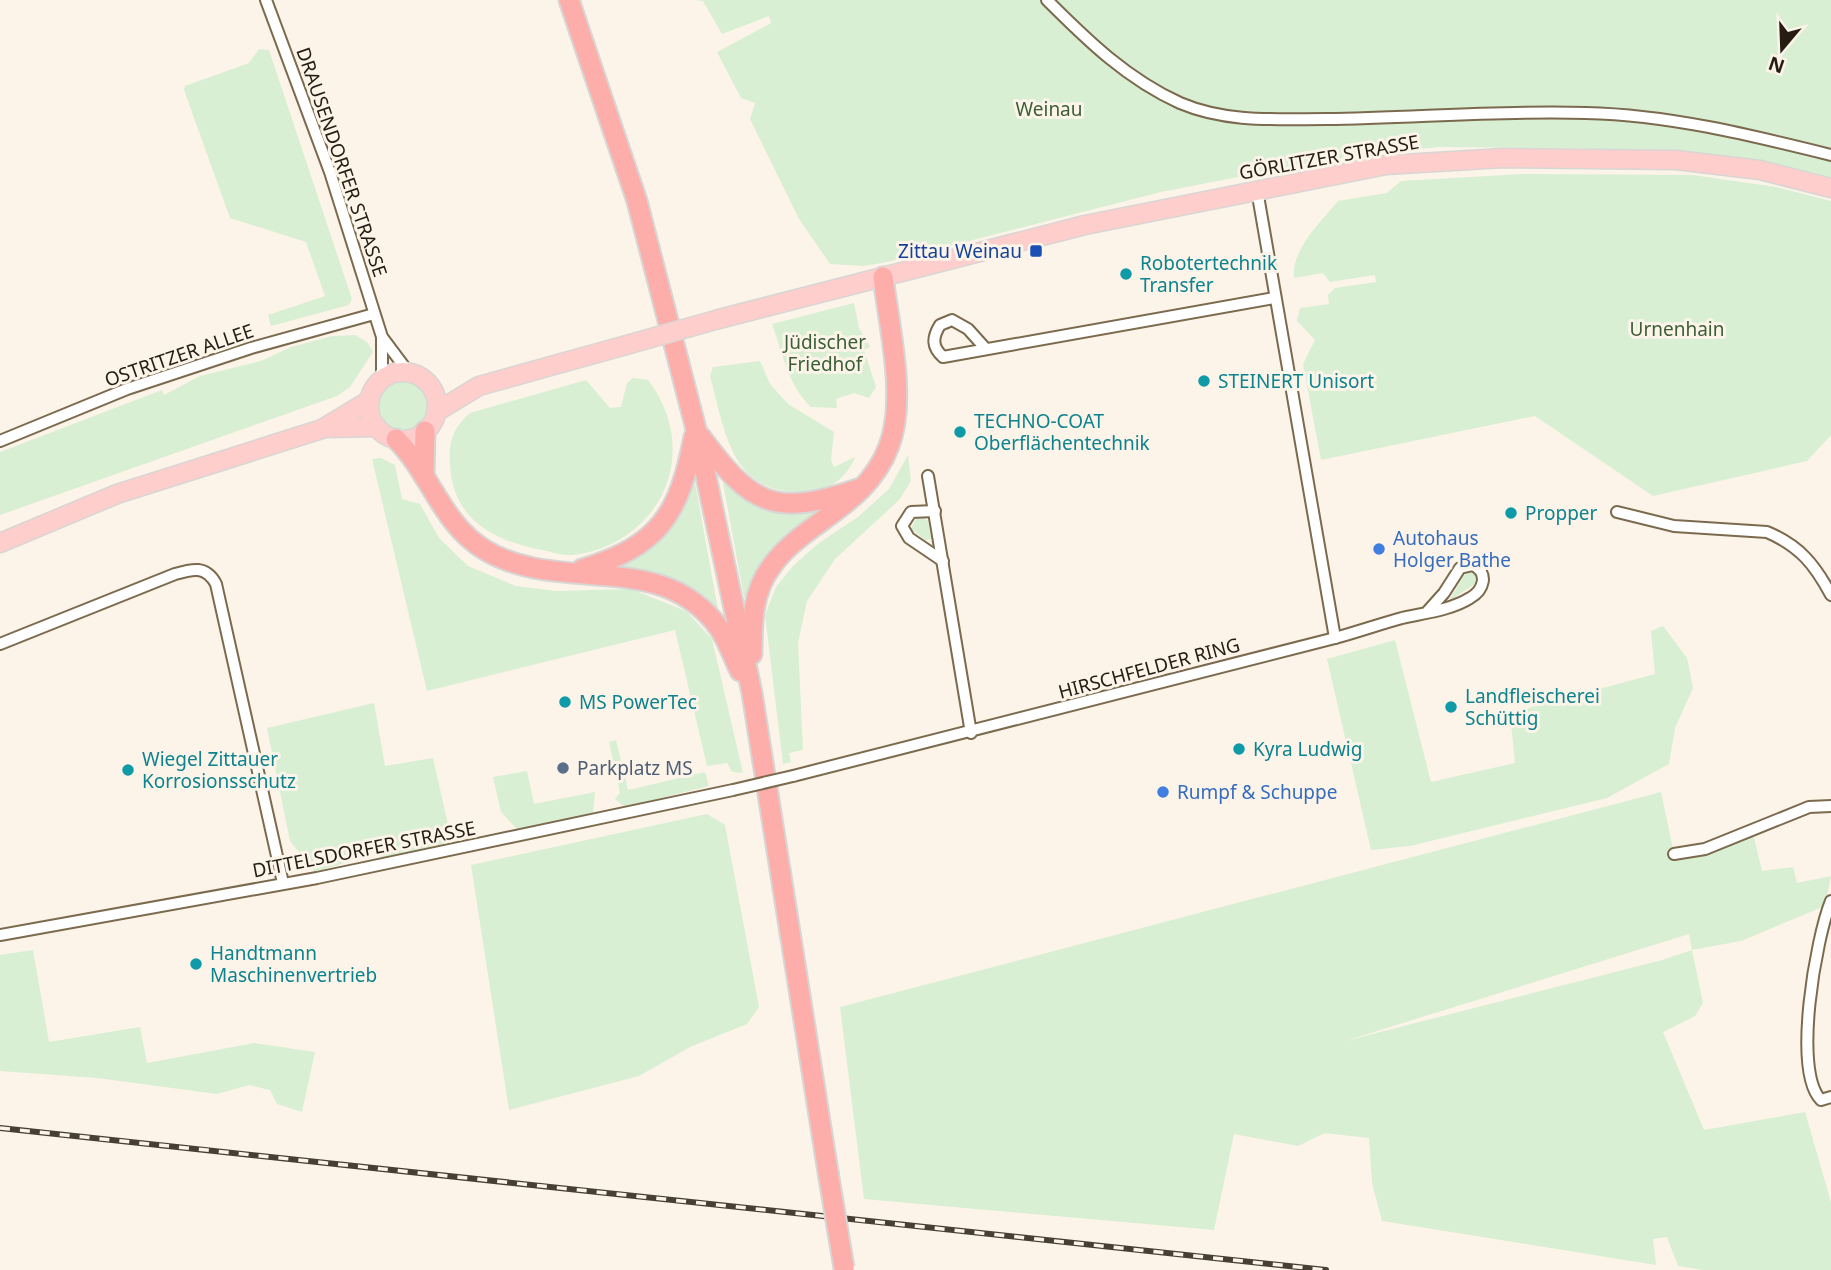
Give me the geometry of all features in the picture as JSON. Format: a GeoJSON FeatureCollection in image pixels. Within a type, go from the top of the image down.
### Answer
{"type":"FeatureCollection","features":[{"type":"Feature","properties":{"kind":"highway"},"geometry":{"type":"LineString","coordinates":[[569,0],[637,201],[695,429],[752,693],[844,1269]]}},
{"type":"Feature","properties":{"kind":"highway"},"geometry":{"type":"LineString","coordinates":[[752,693],[752,621],[759,590],[770,567],[788,548],[852,499],[876,471],[889,448],[896,408],[883,277]]}},
{"type":"Feature","properties":{"kind":"highway"},"geometry":{"type":"LineString","coordinates":[[695,429],[725,469],[749,492],[773,502],[802,505],[862,487]]}},
{"type":"Feature","properties":{"kind":"highway"},"geometry":{"type":"LineString","coordinates":[[564,574],[603,562],[655,533],[670,514],[686,481],[695,429]]}},
{"type":"Feature","properties":{"kind":"highway"},"geometry":{"type":"LineString","coordinates":[[424,477],[425,431]]}},
{"type":"Feature","properties":{"kind":"highway"},"geometry":{"type":"LineString","coordinates":[[396,439],[424,477],[440,506],[470,540],[502,559],[535,571],[640,578],[666,586],[695,603],[720,630],[752,693]]}},
{"type":"Feature","properties":{"kind":"main road","name":"GÖRLITZER STRASSE"},"geometry":{"type":"LineString","coordinates":[[479,386],[719,319],[1085,225],[1386,165],[1503,158],[1717,163],[1760,170],[1831,188]]}},
{"type":"Feature","properties":{"kind":"main road"},"geometry":{"type":"LineString","coordinates":[[0,543],[117,495],[322,429],[370,400],[382,380],[398,373],[409,373],[429,386],[434,393],[436,412]]}},
{"type":"Feature","properties":{"kind":"main road"},"geometry":{"type":"LineString","coordinates":[[429,386],[479,386]]}},
{"type":"Feature","properties":{"kind":"main road"},"geometry":{"type":"LineString","coordinates":[[322,429],[376,427],[396,439],[412,439],[425,431],[436,412],[479,386]]}},
{"type":"Feature","properties":{"kind":"main road"},"geometry":{"type":"LineString","coordinates":[[370,400],[370,411],[376,427]]}},
{"type":"Feature","properties":{"kind":"street","name":"DRAUSENDORFER STRASSE"},"geometry":{"type":"LineString","coordinates":[[266,0],[330,172],[382,337],[409,373]]}},
{"type":"Feature","properties":{"kind":"street"},"geometry":{"type":"LineString","coordinates":[[1047,0],[1105,57],[1140,83],[1182,104],[1227,117],[1370,119],[1586,113],[1663,118],[1720,128],[1831,155]]}},
{"type":"Feature","properties":{"kind":"street"},"geometry":{"type":"LineString","coordinates":[[1257,190],[1335,638]]}},
{"type":"Feature","properties":{"kind":"street"},"geometry":{"type":"LineString","coordinates":[[986,349],[968,328],[952,320],[940,325],[934,337],[934,345],[943,357],[1274,298]]}},
{"type":"Feature","properties":{"kind":"street","name":"OSTRITZER ALLEE"},"geometry":{"type":"LineString","coordinates":[[0,441],[127,389],[251,348],[374,314]]}},
{"type":"Feature","properties":{"kind":"street","name":"DRAUSENDORFER STRASSE"},"geometry":{"type":"LineString","coordinates":[[382,337],[382,380]]}},
{"type":"Feature","properties":{"kind":"street"},"geometry":{"type":"LineString","coordinates":[[928,476],[971,733]]}},
{"type":"Feature","properties":{"kind":"street"},"geometry":{"type":"LineString","coordinates":[[935,511],[911,512],[902,526],[909,538],[943,561]]}},
{"type":"Feature","properties":{"kind":"street"},"geometry":{"type":"LineString","coordinates":[[1617,512],[1674,526],[1767,532],[1780,538],[1814,564],[1831,595]]}},
{"type":"Feature","properties":{"kind":"street","name":"HIRSCHFELDER RING"},"geometry":{"type":"LineString","coordinates":[[793,776],[971,733],[1427,612],[1472,598],[1483,582],[1481,571],[1473,565],[1460,568],[1444,593],[1427,612]]}},
{"type":"Feature","properties":{"kind":"street"},"geometry":{"type":"LineString","coordinates":[[0,645],[188,570],[205,571],[216,584],[283,883]]}},
{"type":"Feature","properties":{"kind":"street","name":"DITTELSDORFER STRASSE"},"geometry":{"type":"LineString","coordinates":[[0,935],[283,883],[793,776]]}},
{"type":"Feature","properties":{"kind":"street"},"geometry":{"type":"LineString","coordinates":[[1674,854],[1705,849],[1809,807],[1831,806]]}},
{"type":"Feature","properties":{"kind":"street"},"geometry":{"type":"LineString","coordinates":[[1831,901],[1810,994],[1807,1022],[1808,1058],[1813,1089],[1821,1100],[1831,1097]]}},
{"type":"Feature","properties":{"kind":"green space","name":"Weinau"},"geometry":{"type":"Polygon","coordinates":[[[696,0],[1831,0],[1831,180],[1714,155],[1575,148],[1438,147],[1327,160],[1161,192],[887,262],[864,266],[830,264],[799,219],[750,119],[755,103],[741,98],[717,52],[771,23],[769,16],[722,34],[703,1],[696,0]]]}},
{"type":"Feature","properties":{"kind":"green space"},"geometry":{"type":"Polygon","coordinates":[[[259,49],[269,50],[352,299],[349,305],[271,326],[268,315],[325,296],[306,242],[230,218],[184,90],[185,86],[249,63],[259,49]]]}},
{"type":"Feature","properties":{"kind":"green space","name":"Urnenhain"},"geometry":{"type":"Polygon","coordinates":[[[1522,174],[1693,175],[1776,187],[1831,201],[1831,435],[1807,461],[1653,496],[1535,416],[1321,460],[1303,364],[1315,340],[1297,321],[1300,308],[1329,304],[1328,295],[1335,288],[1376,282],[1375,275],[1330,282],[1323,273],[1294,278],[1297,257],[1308,236],[1338,201],[1387,193],[1401,181],[1522,174]]]}},
{"type":"Feature","properties":{"kind":"green space","name":"Jüdischer Friedhof"},"geometry":{"type":"Polygon","coordinates":[[[854,303],[859,328],[870,347],[864,350],[876,387],[869,398],[854,393],[836,399],[837,408],[811,407],[791,379],[772,324],[854,303]]]}},
{"type":"Feature","properties":{"kind":"green space"},"geometry":{"type":"Polygon","coordinates":[[[355,335],[367,342],[373,352],[350,387],[337,396],[0,515],[0,452],[162,390],[164,395],[200,376],[261,361],[291,347],[332,336],[355,335]]]}},
{"type":"Feature","properties":{"kind":"green space"},"geometry":{"type":"Polygon","coordinates":[[[760,361],[770,384],[788,404],[834,432],[831,460],[834,467],[855,457],[845,474],[829,487],[816,491],[788,491],[767,486],[750,476],[738,461],[722,423],[710,376],[713,367],[760,361]]]}},
{"type":"Feature","properties":{"kind":"green space"},"geometry":{"type":"Polygon","coordinates":[[[633,378],[648,380],[656,391],[667,415],[673,453],[662,495],[644,520],[632,531],[605,547],[566,555],[508,541],[479,525],[468,514],[453,484],[450,457],[451,442],[456,430],[470,413],[586,380],[610,408],[621,407],[627,383],[633,378]]]}},
{"type":"Feature","properties":{"kind":"green space"},"geometry":{"type":"Polygon","coordinates":[[[405,380],[415,382],[423,388],[429,396],[429,416],[423,424],[415,430],[405,432],[395,430],[387,424],[381,416],[379,406],[381,396],[387,388],[395,382],[405,380]]]}},
{"type":"Feature","properties":{"kind":"green space"},"geometry":{"type":"Polygon","coordinates":[[[908,455],[911,481],[899,500],[835,559],[807,601],[798,643],[803,750],[789,753],[791,762],[783,764],[765,615],[776,587],[793,566],[819,543],[858,517],[889,489],[908,455]]]}},
{"type":"Feature","properties":{"kind":"green space"},"geometry":{"type":"Polygon","coordinates":[[[381,458],[395,465],[402,499],[420,504],[439,538],[468,566],[516,586],[556,591],[631,589],[686,611],[712,639],[743,773],[732,772],[727,763],[707,766],[675,630],[427,691],[372,459],[381,458]]]}},
{"type":"Feature","properties":{"kind":"green space"},"geometry":{"type":"Polygon","coordinates":[[[694,477],[719,615],[697,594],[673,580],[646,572],[616,568],[617,564],[645,548],[664,528],[694,477]]]}},
{"type":"Feature","properties":{"kind":"green space"},"geometry":{"type":"Polygon","coordinates":[[[723,483],[755,504],[776,510],[808,511],[831,507],[748,598],[744,597],[723,483]]]}},
{"type":"Feature","properties":{"kind":"green space"},"geometry":{"type":"Polygon","coordinates":[[[922,517],[928,521],[931,539],[925,540],[911,529],[916,518],[922,517]]]}},
{"type":"Feature","properties":{"kind":"green space"},"geometry":{"type":"Polygon","coordinates":[[[1472,572],[1476,576],[1475,584],[1449,601],[1464,575],[1472,572]]]}},
{"type":"Feature","properties":{"kind":"green space"},"geometry":{"type":"Polygon","coordinates":[[[1663,626],[1687,658],[1693,688],[1675,728],[1669,764],[1607,798],[1410,846],[1371,850],[1327,659],[1395,640],[1431,782],[1515,763],[1510,713],[1655,674],[1651,631],[1663,626]]]}},
{"type":"Feature","properties":{"kind":"green space"},"geometry":{"type":"Polygon","coordinates":[[[374,703],[385,766],[433,758],[452,842],[383,858],[366,847],[359,848],[351,861],[315,872],[290,841],[267,728],[374,703]]]}},
{"type":"Feature","properties":{"kind":"green space"},"geometry":{"type":"Polygon","coordinates":[[[616,740],[628,790],[705,772],[709,786],[625,807],[615,799],[620,793],[609,742],[616,740]]]}},
{"type":"Feature","properties":{"kind":"green space"},"geometry":{"type":"Polygon","coordinates":[[[527,771],[534,804],[595,792],[593,813],[518,830],[501,812],[493,777],[527,771]]]}},
{"type":"Feature","properties":{"kind":"green space"},"geometry":{"type":"Polygon","coordinates":[[[1661,792],[1675,858],[1716,851],[1753,833],[1762,871],[1793,867],[1797,883],[1831,876],[1825,906],[1741,941],[1692,950],[1703,1003],[1695,1016],[1663,1032],[1704,1130],[1805,1112],[1831,1202],[1831,1270],[1703,1270],[1678,1266],[1667,1237],[1653,1239],[1656,1265],[1382,1221],[1372,1183],[1369,1138],[1325,1133],[1298,1146],[1234,1134],[1214,1230],[864,1199],[840,1007],[1661,792]],[[1689,934],[1345,1041],[1692,950],[1689,934]]]}},
{"type":"Feature","properties":{"kind":"green space"},"geometry":{"type":"Polygon","coordinates":[[[707,814],[725,825],[759,1007],[747,1024],[690,1047],[639,1076],[509,1110],[471,865],[707,814]]]}},
{"type":"Feature","properties":{"kind":"green space"},"geometry":{"type":"Polygon","coordinates":[[[33,950],[49,1042],[140,1027],[147,1063],[254,1043],[315,1052],[302,1112],[277,1104],[270,1090],[249,1085],[217,1094],[97,1078],[0,1071],[0,955],[33,950]]]}},
{"type":"Feature","properties":{"kind":"railway"},"geometry":{"type":"LineString","coordinates":[[0,1128],[1326,1270]]}},
{"type":"Feature","properties":{"kind":"place","name":"Zittau Weinau"},"geometry":{"type":"Point","coordinates":[1036,251]}},
{"type":"Feature","properties":{"kind":"place","name":"Robotertechnik Transfer"},"geometry":{"type":"Point","coordinates":[1126,274]}},
{"type":"Feature","properties":{"kind":"place","name":"STEINERT Unisort"},"geometry":{"type":"Point","coordinates":[1204,381]}},
{"type":"Feature","properties":{"kind":"place","name":"TECHNO-COAT Oberflächentechnik"},"geometry":{"type":"Point","coordinates":[960,432]}},
{"type":"Feature","properties":{"kind":"place","name":"Propper"},"geometry":{"type":"Point","coordinates":[1511,513]}},
{"type":"Feature","properties":{"kind":"place","name":"Autohaus Holger Bathe"},"geometry":{"type":"Point","coordinates":[1379,549]}},
{"type":"Feature","properties":{"kind":"place","name":"MS PowerTec"},"geometry":{"type":"Point","coordinates":[565,702]}},
{"type":"Feature","properties":{"kind":"place","name":"Landfleischerei Schüttig"},"geometry":{"type":"Point","coordinates":[1451,707]}},
{"type":"Feature","properties":{"kind":"place","name":"Kyra Ludwig"},"geometry":{"type":"Point","coordinates":[1239,749]}},
{"type":"Feature","properties":{"kind":"place","name":"Parkplatz MS"},"geometry":{"type":"Point","coordinates":[563,768]}},
{"type":"Feature","properties":{"kind":"place","name":"Wiegel Zittauer Korrosionsschutz"},"geometry":{"type":"Point","coordinates":[128,770]}},
{"type":"Feature","properties":{"kind":"place","name":"Rumpf & Schuppe"},"geometry":{"type":"Point","coordinates":[1163,792]}},
{"type":"Feature","properties":{"kind":"place","name":"Handtmann Maschinenvertrieb"},"geometry":{"type":"Point","coordinates":[196,964]}}]}
